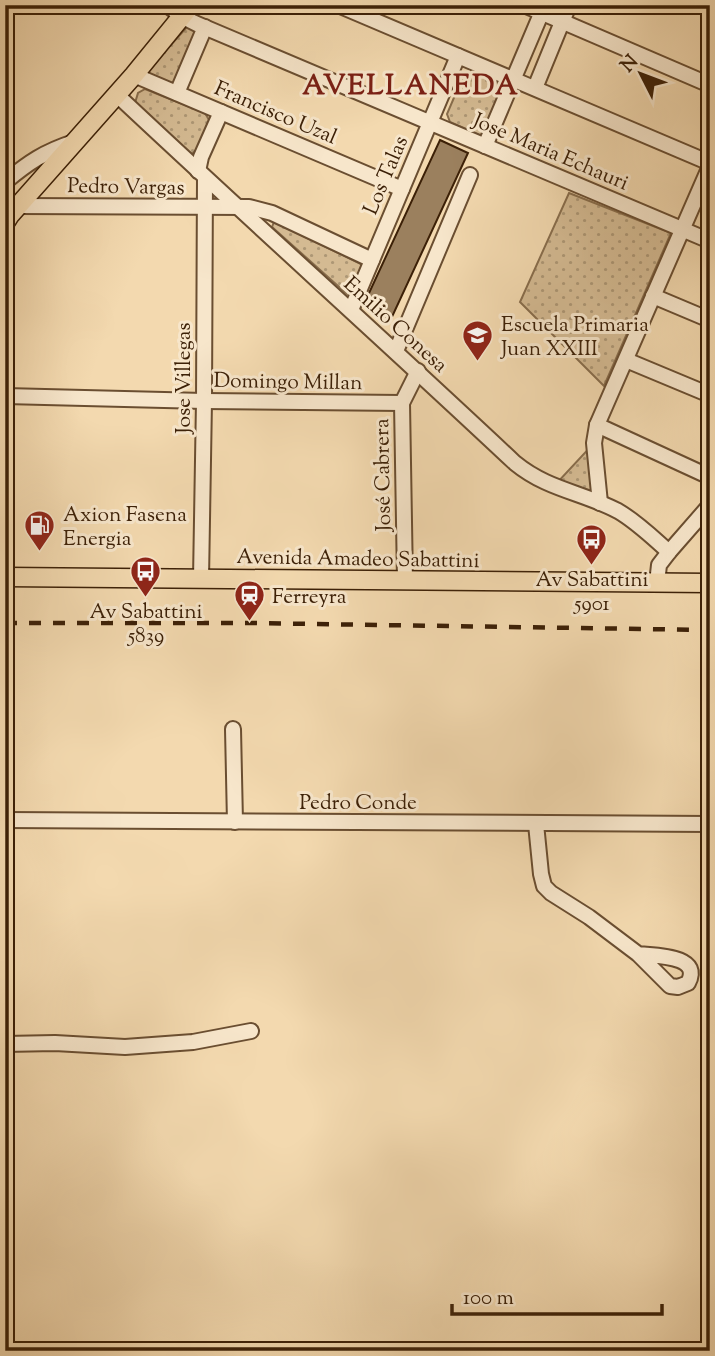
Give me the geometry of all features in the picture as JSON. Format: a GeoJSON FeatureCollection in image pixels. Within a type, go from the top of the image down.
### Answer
{"type":"FeatureCollection","features":[{"type":"Feature","properties":{"kind":"main road"},"geometry":{"type":"LineString","coordinates":[[5,223],[187,11]]}},
{"type":"Feature","properties":{"kind":"main road","name":"Avenida Amadeo Sabattini"},"geometry":{"type":"LineString","coordinates":[[5,577],[710,583]]}},
{"type":"Feature","properties":{"kind":"street","name":"Jose Maria Echauri"},"geometry":{"type":"LineString","coordinates":[[167,5],[187,11],[205,27],[710,241]]}},
{"type":"Feature","properties":{"kind":"street"},"geometry":{"type":"LineString","coordinates":[[338,5],[710,164],[597,425],[594,443],[600,503]]}},
{"type":"Feature","properties":{"kind":"street"},"geometry":{"type":"LineString","coordinates":[[524,5],[543,9],[563,22],[710,85]]}},
{"type":"Feature","properties":{"kind":"street"},"geometry":{"type":"LineString","coordinates":[[535,88],[569,5]]}},
{"type":"Feature","properties":{"kind":"street"},"geometry":{"type":"LineString","coordinates":[[485,146],[543,9]]}},
{"type":"Feature","properties":{"kind":"street"},"geometry":{"type":"LineString","coordinates":[[177,93],[205,27]]}},
{"type":"Feature","properties":{"kind":"street","name":"Los Talas"},"geometry":{"type":"LineString","coordinates":[[351,310],[458,56]]}},
{"type":"Feature","properties":{"kind":"street","name":"Francisco Uzal"},"geometry":{"type":"LineString","coordinates":[[134,75],[402,189]]}},
{"type":"Feature","properties":{"kind":"street","name":"Emilio Conesa"},"geometry":{"type":"LineString","coordinates":[[116,94],[515,463],[548,484],[617,511],[638,524],[669,552]]}},
{"type":"Feature","properties":{"kind":"street","name":"Jose Villegas"},"geometry":{"type":"LineString","coordinates":[[201,579],[204,208],[201,157],[221,112]]}},
{"type":"Feature","properties":{"kind":"street"},"geometry":{"type":"LineString","coordinates":[[5,182],[31,161],[75,141]]}},
{"type":"Feature","properties":{"kind":"street"},"geometry":{"type":"LineString","coordinates":[[396,351],[470,175]]}},
{"type":"Feature","properties":{"kind":"street","name":"Pedro Vargas"},"geometry":{"type":"LineString","coordinates":[[18,206],[249,207],[272,214],[372,260]]}},
{"type":"Feature","properties":{"kind":"street"},"geometry":{"type":"LineString","coordinates":[[653,296],[710,320]]}},
{"type":"Feature","properties":{"kind":"street"},"geometry":{"type":"LineString","coordinates":[[626,360],[710,395]]}},
{"type":"Feature","properties":{"kind":"street","name":"José Cabrera"},"geometry":{"type":"LineString","coordinates":[[405,581],[402,403],[418,371]]}},
{"type":"Feature","properties":{"kind":"street","name":"Domingo Millan"},"geometry":{"type":"LineString","coordinates":[[5,396],[402,403]]}},
{"type":"Feature","properties":{"kind":"street"},"geometry":{"type":"LineString","coordinates":[[597,425],[710,477]]}},
{"type":"Feature","properties":{"kind":"street"},"geometry":{"type":"LineString","coordinates":[[657,583],[659,565],[710,505]]}},
{"type":"Feature","properties":{"kind":"street"},"geometry":{"type":"LineString","coordinates":[[233,729],[235,821]]}},
{"type":"Feature","properties":{"kind":"street","name":"Pedro Conde"},"geometry":{"type":"LineString","coordinates":[[5,820],[710,824]]}},
{"type":"Feature","properties":{"kind":"street"},"geometry":{"type":"LineString","coordinates":[[536,824],[544,886],[638,954]]}},
{"type":"Feature","properties":{"kind":"street"},"geometry":{"type":"LineString","coordinates":[[5,1044],[55,1043],[125,1047],[193,1042],[251,1031]]}},
{"type":"Feature","properties":{"kind":"shaded area"},"geometry":{"type":"Polygon","coordinates":[[[187,27],[197,29],[176,82],[171,84],[150,74],[148,70],[187,27]]]}},
{"type":"Feature","properties":{"kind":"shaded area"},"geometry":{"type":"Polygon","coordinates":[[[475,71],[495,79],[502,91],[486,133],[480,135],[450,122],[447,114],[464,74],[475,71]]]}},
{"type":"Feature","properties":{"kind":"shaded area"},"geometry":{"type":"Polygon","coordinates":[[[145,89],[205,113],[209,120],[197,150],[190,155],[135,103],[138,93],[145,89]]]}},
{"type":"Feature","properties":{"kind":"shaded area"},"geometry":{"type":"Polygon","coordinates":[[[569,193],[671,233],[604,386],[520,302],[569,193]]]}},
{"type":"Feature","properties":{"kind":"shaded area"},"geometry":{"type":"Polygon","coordinates":[[[274,222],[363,265],[347,294],[272,227],[274,222]]]}},
{"type":"Feature","properties":{"kind":"shaded area"},"geometry":{"type":"Polygon","coordinates":[[[594,443],[600,503],[554,486],[594,443]]]}},
{"type":"Feature","properties":{"kind":"building"},"geometry":{"type":"Polygon","coordinates":[[[440,140],[468,153],[391,319],[363,306],[440,140]]]}},
{"type":"Feature","properties":{"kind":"railway"},"geometry":{"type":"LineString","coordinates":[[5,623],[249,623],[710,630]]}},
{"type":"Feature","properties":{"kind":"place","name":"Escuela Primaria Juan XXIII"},"geometry":{"type":"Point","coordinates":[478,363]}},
{"type":"Feature","properties":{"kind":"place","name":"Axion Fasena Energia"},"geometry":{"type":"Point","coordinates":[40,553]}},
{"type":"Feature","properties":{"kind":"place","name":"Av Sabattini 5901"},"geometry":{"type":"Point","coordinates":[592,566]}},
{"type":"Feature","properties":{"kind":"place","name":"Av Sabattini 5839"},"geometry":{"type":"Point","coordinates":[146,598]}},
{"type":"Feature","properties":{"kind":"place","name":"Ferreyra"},"geometry":{"type":"Point","coordinates":[249,623]}},
{"type":"Feature","properties":{"kind":"district","name":"AVELLANEDA"},"geometry":{"type":"Point","coordinates":[411,84]}}]}
